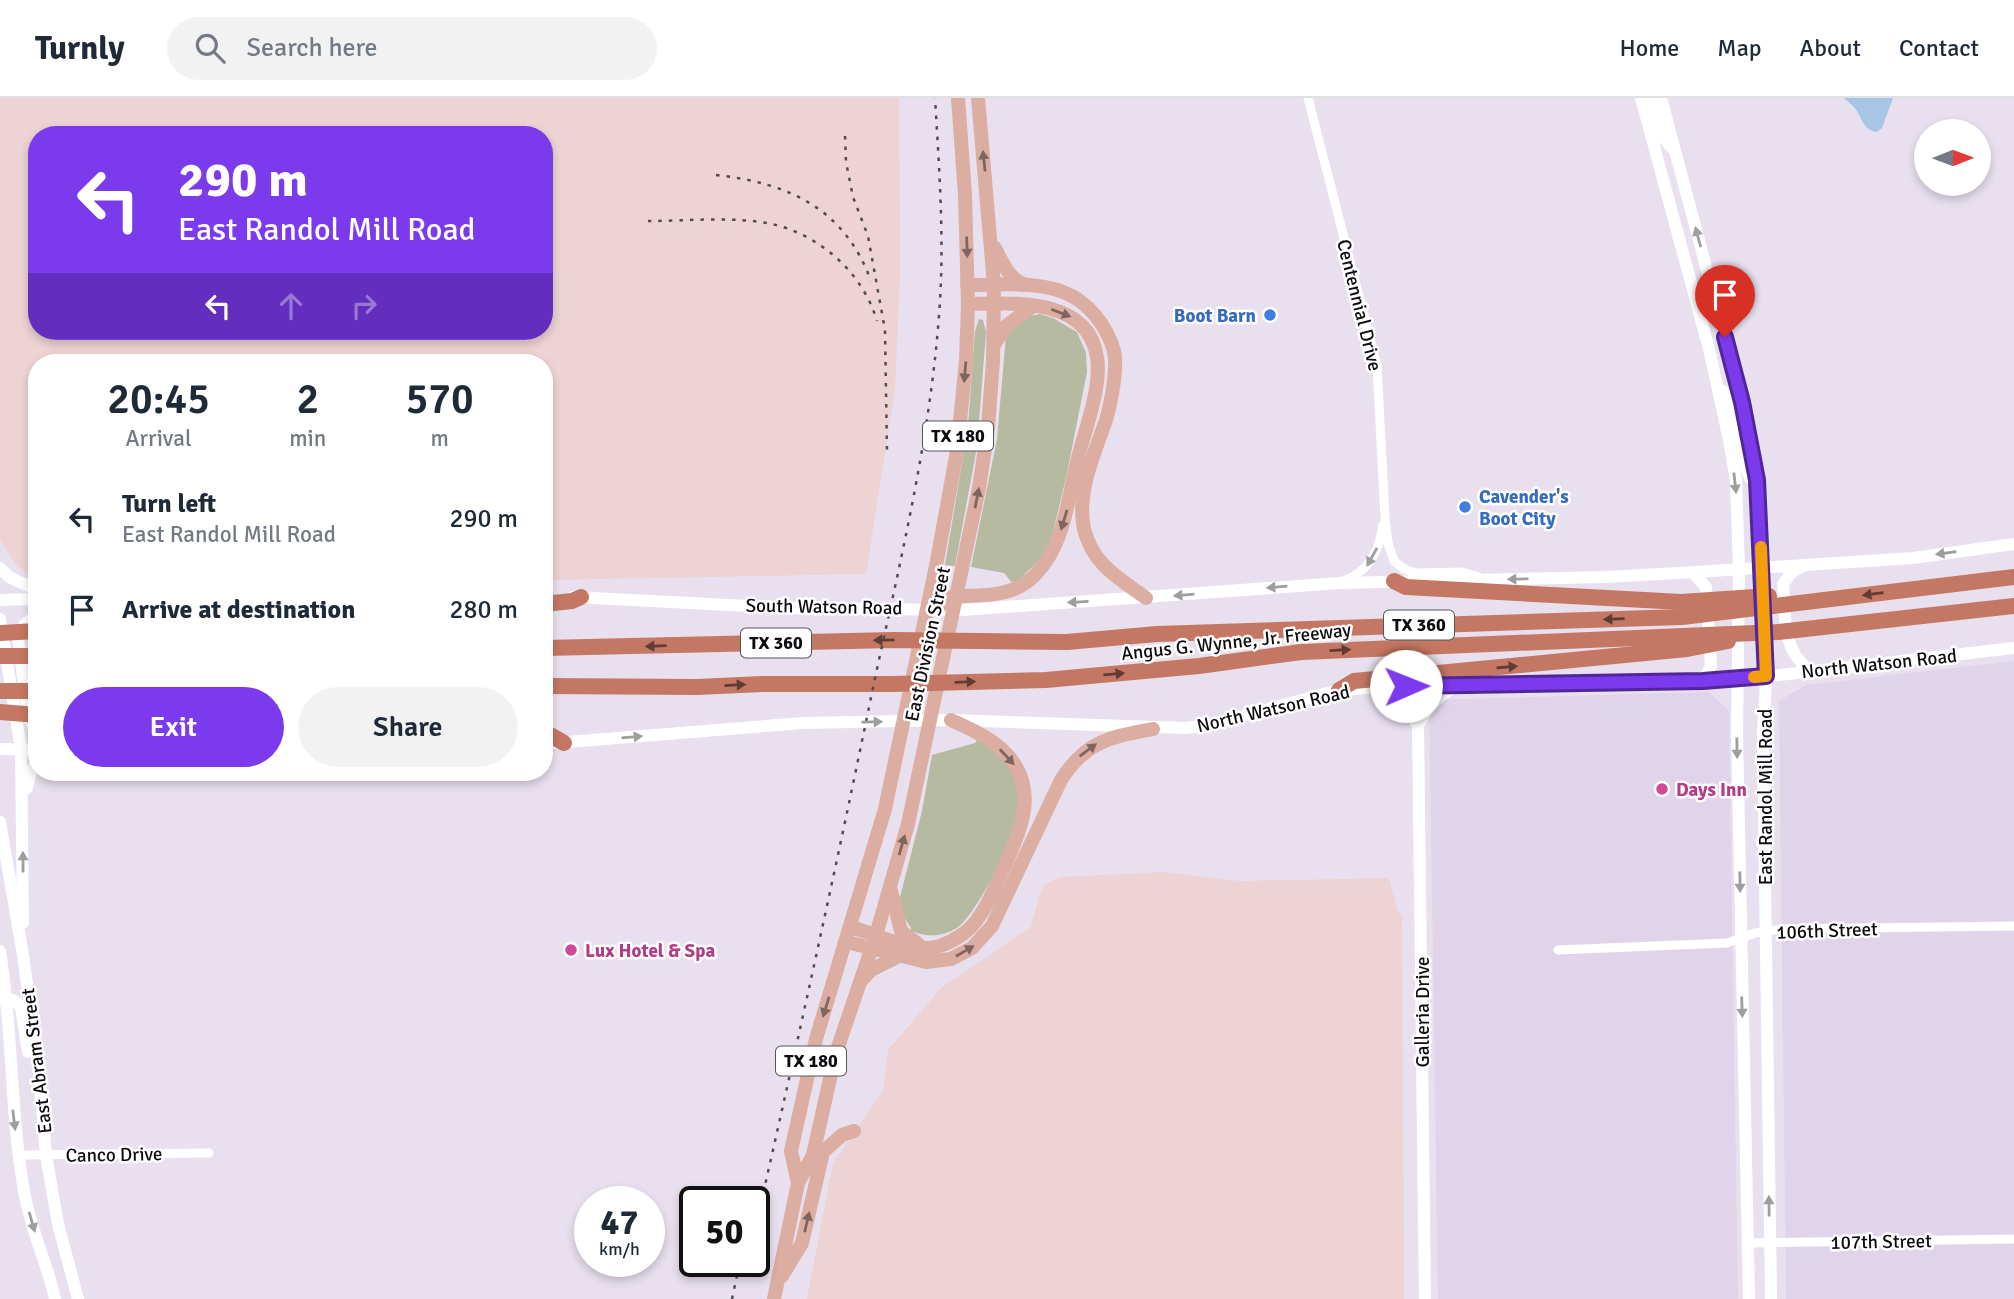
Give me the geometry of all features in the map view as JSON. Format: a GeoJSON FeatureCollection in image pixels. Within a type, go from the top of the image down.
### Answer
{"type":"FeatureCollection","features":[{"type":"Feature","properties":{"kind":"highway"},"geometry":{"type":"LineString","coordinates":[[1394,581],[1406,587],[1681,609],[1819,593],[1845,597],[2014,577]]}},
{"type":"Feature","properties":{"kind":"highway"},"geometry":{"type":"LineString","coordinates":[[553,603],[581,597]]}},
{"type":"Feature","properties":{"kind":"highway"},"geometry":{"type":"LineString","coordinates":[[1339,690],[1354,681],[2014,606]]}},
{"type":"Feature","properties":{"kind":"highway","name":"Angus G. Wynne, Jr. Freeway"},"geometry":{"type":"LineString","coordinates":[[553,648],[894,640],[1067,642],[1157,634],[1681,609]]}},
{"type":"Feature","properties":{"kind":"highway"},"geometry":{"type":"LineString","coordinates":[[0,633],[28,631]]}},
{"type":"Feature","properties":{"kind":"highway","name":"Angus G. Wynne, Jr. Freeway"},"geometry":{"type":"LineString","coordinates":[[553,686],[697,687],[1046,680],[1199,666],[1301,652],[1686,642]]}},
{"type":"Feature","properties":{"kind":"highway"},"geometry":{"type":"LineString","coordinates":[[0,656],[28,656]]}},
{"type":"Feature","properties":{"kind":"highway"},"geometry":{"type":"LineString","coordinates":[[0,691],[28,691]]}},
{"type":"Feature","properties":{"kind":"highway"},"geometry":{"type":"LineString","coordinates":[[0,712],[28,714]]}},
{"type":"Feature","properties":{"kind":"highway"},"geometry":{"type":"LineString","coordinates":[[553,737],[564,743]]}},
{"type":"Feature","properties":{"kind":"main road","name":"East Division Street"},"geometry":{"type":"LineString","coordinates":[[798,1183],[791,1151],[816,1039],[870,864],[896,762],[954,465],[962,408],[968,304],[966,209],[958,98]]}},
{"type":"Feature","properties":{"kind":"main road","name":"East Division Street"},"geometry":{"type":"LineString","coordinates":[[774,1299],[798,1183],[813,1155],[835,1056],[891,885],[922,762],[964,565],[988,428],[994,285],[978,98]]}},
{"type":"Feature","properties":{"kind":"main road","name":"East Randol Mill Road"},"geometry":{"type":"LineString","coordinates":[[1642,98],[1716,383],[1736,480],[1740,569],[1736,680],[1740,939],[1749,1299]]}},
{"type":"Feature","properties":{"kind":"main road"},"geometry":{"type":"LineString","coordinates":[[1652,98],[1661,135],[1675,150]]}},
{"type":"Feature","properties":{"kind":"main road","name":"East Randol Mill Road"},"geometry":{"type":"LineString","coordinates":[[1661,98],[1742,402],[1757,480],[1766,676],[1765,932],[1771,1299]]}},
{"type":"Feature","properties":{"kind":"main road"},"geometry":{"type":"LineString","coordinates":[[991,242],[1008,273],[1016,282],[1026,286]]}},
{"type":"Feature","properties":{"kind":"main road"},"geometry":{"type":"LineString","coordinates":[[967,285],[1026,286],[1064,292],[1089,308],[1106,330],[1115,353],[1113,384],[1107,416],[1083,496],[1084,528],[1101,565],[1146,598],[1340,583],[1693,573],[1913,558],[2014,544]]}},
{"type":"Feature","properties":{"kind":"main road"},"geometry":{"type":"LineString","coordinates":[[938,608],[950,598],[1005,594],[1026,584],[1055,548],[1068,508],[1092,408],[1097,357],[1088,332],[1075,318],[1035,305],[968,304]]}},
{"type":"Feature","properties":{"kind":"main road"},"geometry":{"type":"LineString","coordinates":[[993,346],[1006,326],[1035,305]]}},
{"type":"Feature","properties":{"kind":"main road"},"geometry":{"type":"LineString","coordinates":[[1716,383],[1724,392],[1736,419],[1745,469],[1750,478],[1757,480]]}},
{"type":"Feature","properties":{"kind":"main road"},"geometry":{"type":"LineString","coordinates":[[1807,564],[1792,572],[1783,584],[1787,642],[1796,658],[1810,671]]}},
{"type":"Feature","properties":{"kind":"main road"},"geometry":{"type":"LineString","coordinates":[[0,568],[9,577],[28,586]]}},
{"type":"Feature","properties":{"kind":"main road"},"geometry":{"type":"LineString","coordinates":[[1693,573],[1706,587],[1711,666],[1703,681],[1724,690],[1731,698],[1737,716]]}},
{"type":"Feature","properties":{"kind":"main road","name":"South Watson Road"},"geometry":{"type":"LineString","coordinates":[[553,597],[787,607],[962,610],[1146,598]]}},
{"type":"Feature","properties":{"kind":"main road"},"geometry":{"type":"LineString","coordinates":[[0,600],[28,599]]}},
{"type":"Feature","properties":{"kind":"main road"},"geometry":{"type":"LineString","coordinates":[[0,620],[21,750],[23,955]]}},
{"type":"Feature","properties":{"kind":"main road"},"geometry":{"type":"LineString","coordinates":[[28,622],[18,638],[28,716]]}},
{"type":"Feature","properties":{"kind":"main road","name":"North Watson Road"},"geometry":{"type":"LineString","coordinates":[[951,720],[1153,729],[1206,726],[1339,690],[1736,680],[2014,648]]}},
{"type":"Feature","properties":{"kind":"main road"},"geometry":{"type":"LineString","coordinates":[[1765,705],[1779,681],[1790,673]]}},
{"type":"Feature","properties":{"kind":"main road"},"geometry":{"type":"LineString","coordinates":[[1418,726],[1425,710],[1457,685]]}},
{"type":"Feature","properties":{"kind":"main road"},"geometry":{"type":"LineString","coordinates":[[1380,687],[1402,697],[1418,726]]}},
{"type":"Feature","properties":{"kind":"main road"},"geometry":{"type":"LineString","coordinates":[[553,743],[763,725],[951,720],[987,737],[1016,766],[1023,790],[1024,810],[1019,834],[993,892],[972,926],[948,942],[929,948],[847,942]]}},
{"type":"Feature","properties":{"kind":"main road","name":"Galleria Drive"},"geometry":{"type":"LineString","coordinates":[[1418,726],[1425,1299]]}},
{"type":"Feature","properties":{"kind":"main road"},"geometry":{"type":"LineString","coordinates":[[851,926],[899,956],[926,962],[961,955],[982,939],[999,912],[1068,768],[1087,749],[1102,740],[1153,729]]}},
{"type":"Feature","properties":{"kind":"main road"},"geometry":{"type":"LineString","coordinates":[[0,749],[28,750]]}},
{"type":"Feature","properties":{"kind":"main road"},"geometry":{"type":"LineString","coordinates":[[23,820],[29,781]]}},
{"type":"Feature","properties":{"kind":"main road","name":"East Abram Street"},"geometry":{"type":"LineString","coordinates":[[0,822],[23,955],[39,1073],[46,1155],[58,1224],[78,1299]]}},
{"type":"Feature","properties":{"kind":"main road"},"geometry":{"type":"LineString","coordinates":[[891,885],[901,931],[923,947]]}},
{"type":"Feature","properties":{"kind":"main road","name":"East Abram Street"},"geometry":{"type":"LineString","coordinates":[[0,956],[13,1111],[24,1195],[55,1299]]}},
{"type":"Feature","properties":{"kind":"main road"},"geometry":{"type":"LineString","coordinates":[[859,983],[872,970],[899,956]]}},
{"type":"Feature","properties":{"kind":"main road"},"geometry":{"type":"LineString","coordinates":[[3,1000],[17,1001],[21,1008],[29,1062],[39,1073]]}},
{"type":"Feature","properties":{"kind":"main road"},"geometry":{"type":"LineString","coordinates":[[777,1283],[802,1243],[823,1152],[831,1143],[854,1131]]}},
{"type":"Feature","properties":{"kind":"street","name":"Centennial Drive"},"geometry":{"type":"LineString","coordinates":[[1308,98],[1377,366],[1385,517],[1388,543],[1394,561],[1416,573],[1462,572],[1483,578]]}},
{"type":"Feature","properties":{"kind":"street","name":"Centennial Drive"},"geometry":{"type":"LineString","coordinates":[[1340,583],[1359,574],[1370,563],[1381,540],[1385,517]]}},
{"type":"Feature","properties":{"kind":"street","name":"106th Street"},"geometry":{"type":"LineString","coordinates":[[1558,950],[1727,943],[1755,933],[1835,928],[2014,926]]}},
{"type":"Feature","properties":{"kind":"street","name":"Canco Drive"},"geometry":{"type":"LineString","coordinates":[[18,1155],[209,1153]]}},
{"type":"Feature","properties":{"kind":"street","name":"107th Street"},"geometry":{"type":"LineString","coordinates":[[1749,1243],[2014,1239]]}},
{"type":"Feature","properties":{"kind":"shaded area"},"geometry":{"type":"Polygon","coordinates":[[[0,98],[899,98],[900,272],[895,389],[866,574],[553,580],[553,354],[28,354],[28,574],[17,566],[0,540],[0,98]]]}},
{"type":"Feature","properties":{"kind":"shaded area"},"geometry":{"type":"Polygon","coordinates":[[[2014,661],[2014,1299],[1786,1299],[1779,701],[1806,685],[2014,661]]]}},
{"type":"Feature","properties":{"kind":"shaded area"},"geometry":{"type":"Polygon","coordinates":[[[1709,692],[1729,711],[1738,1299],[1438,1299],[1429,700],[1709,692]]]}},
{"type":"Feature","properties":{"kind":"shaded area"},"geometry":{"type":"Polygon","coordinates":[[[1165,872],[1239,881],[1389,878],[1397,909],[1402,916],[1404,1299],[807,1299],[833,1163],[883,1091],[888,1050],[942,987],[1031,927],[1045,884],[1060,877],[1165,872]]]}},
{"type":"Feature","properties":{"kind":"green space"},"geometry":{"type":"Polygon","coordinates":[[[1040,314],[1077,332],[1086,353],[1087,372],[1051,541],[1039,560],[1020,579],[1012,583],[1004,573],[971,567],[997,439],[1006,335],[1024,317],[1040,314]]]}},
{"type":"Feature","properties":{"kind":"green space"},"geometry":{"type":"Polygon","coordinates":[[[979,319],[983,320],[986,332],[977,447],[955,566],[945,565],[968,427],[975,331],[979,319]]]}},
{"type":"Feature","properties":{"kind":"green space"},"geometry":{"type":"Polygon","coordinates":[[[978,738],[999,755],[1014,776],[1019,796],[1018,820],[992,878],[965,921],[957,928],[939,935],[916,933],[910,930],[899,901],[922,811],[932,755],[975,743],[978,738]]]}},
{"type":"Feature","properties":{"kind":"water"},"geometry":{"type":"Polygon","coordinates":[[[1844,98],[1893,98],[1882,128],[1877,132],[1867,127],[1856,109],[1844,98]]]}},
{"type":"Feature","properties":{"kind":"railway"},"geometry":{"type":"LineString","coordinates":[[765,1186],[831,887],[923,444],[936,349],[941,276],[935,98]]}},
{"type":"Feature","properties":{"kind":"railway"},"geometry":{"type":"LineString","coordinates":[[845,136],[846,162],[853,197],[868,236],[885,330],[887,451]]}},
{"type":"Feature","properties":{"kind":"railway"},"geometry":{"type":"LineString","coordinates":[[716,175],[767,185],[811,204],[830,218],[846,235],[860,256],[871,281]]}},
{"type":"Feature","properties":{"kind":"railway"},"geometry":{"type":"LineString","coordinates":[[648,221],[742,220],[790,229],[823,247],[850,272],[861,287],[877,321]]}},
{"type":"Feature","properties":{"kind":"railway"},"geometry":{"type":"LineString","coordinates":[[732,1299],[737,1277]]}},
{"type":"Feature","properties":{"kind":"slow traffic"},"geometry":{"type":"LineString","coordinates":[[1754,677],[1766,676],[1761,547]]}},
{"type":"Feature","properties":{"kind":"place","name":"Boot Barn"},"geometry":{"type":"Point","coordinates":[1270,315]}},
{"type":"Feature","properties":{"kind":"place","name":"Cavender's Boot City"},"geometry":{"type":"Point","coordinates":[1465,507]}},
{"type":"Feature","properties":{"kind":"place","name":"Days Inn"},"geometry":{"type":"Point","coordinates":[1662,789]}},
{"type":"Feature","properties":{"kind":"place","name":"Lux Hotel & Spa"},"geometry":{"type":"Point","coordinates":[571,950]}},
{"type":"Feature","properties":{"kind":"route"},"geometry":{"type":"LineString","coordinates":[[1406,686],[1703,681],[1766,676],[1757,480],[1742,402],[1725,337]]}}]}
